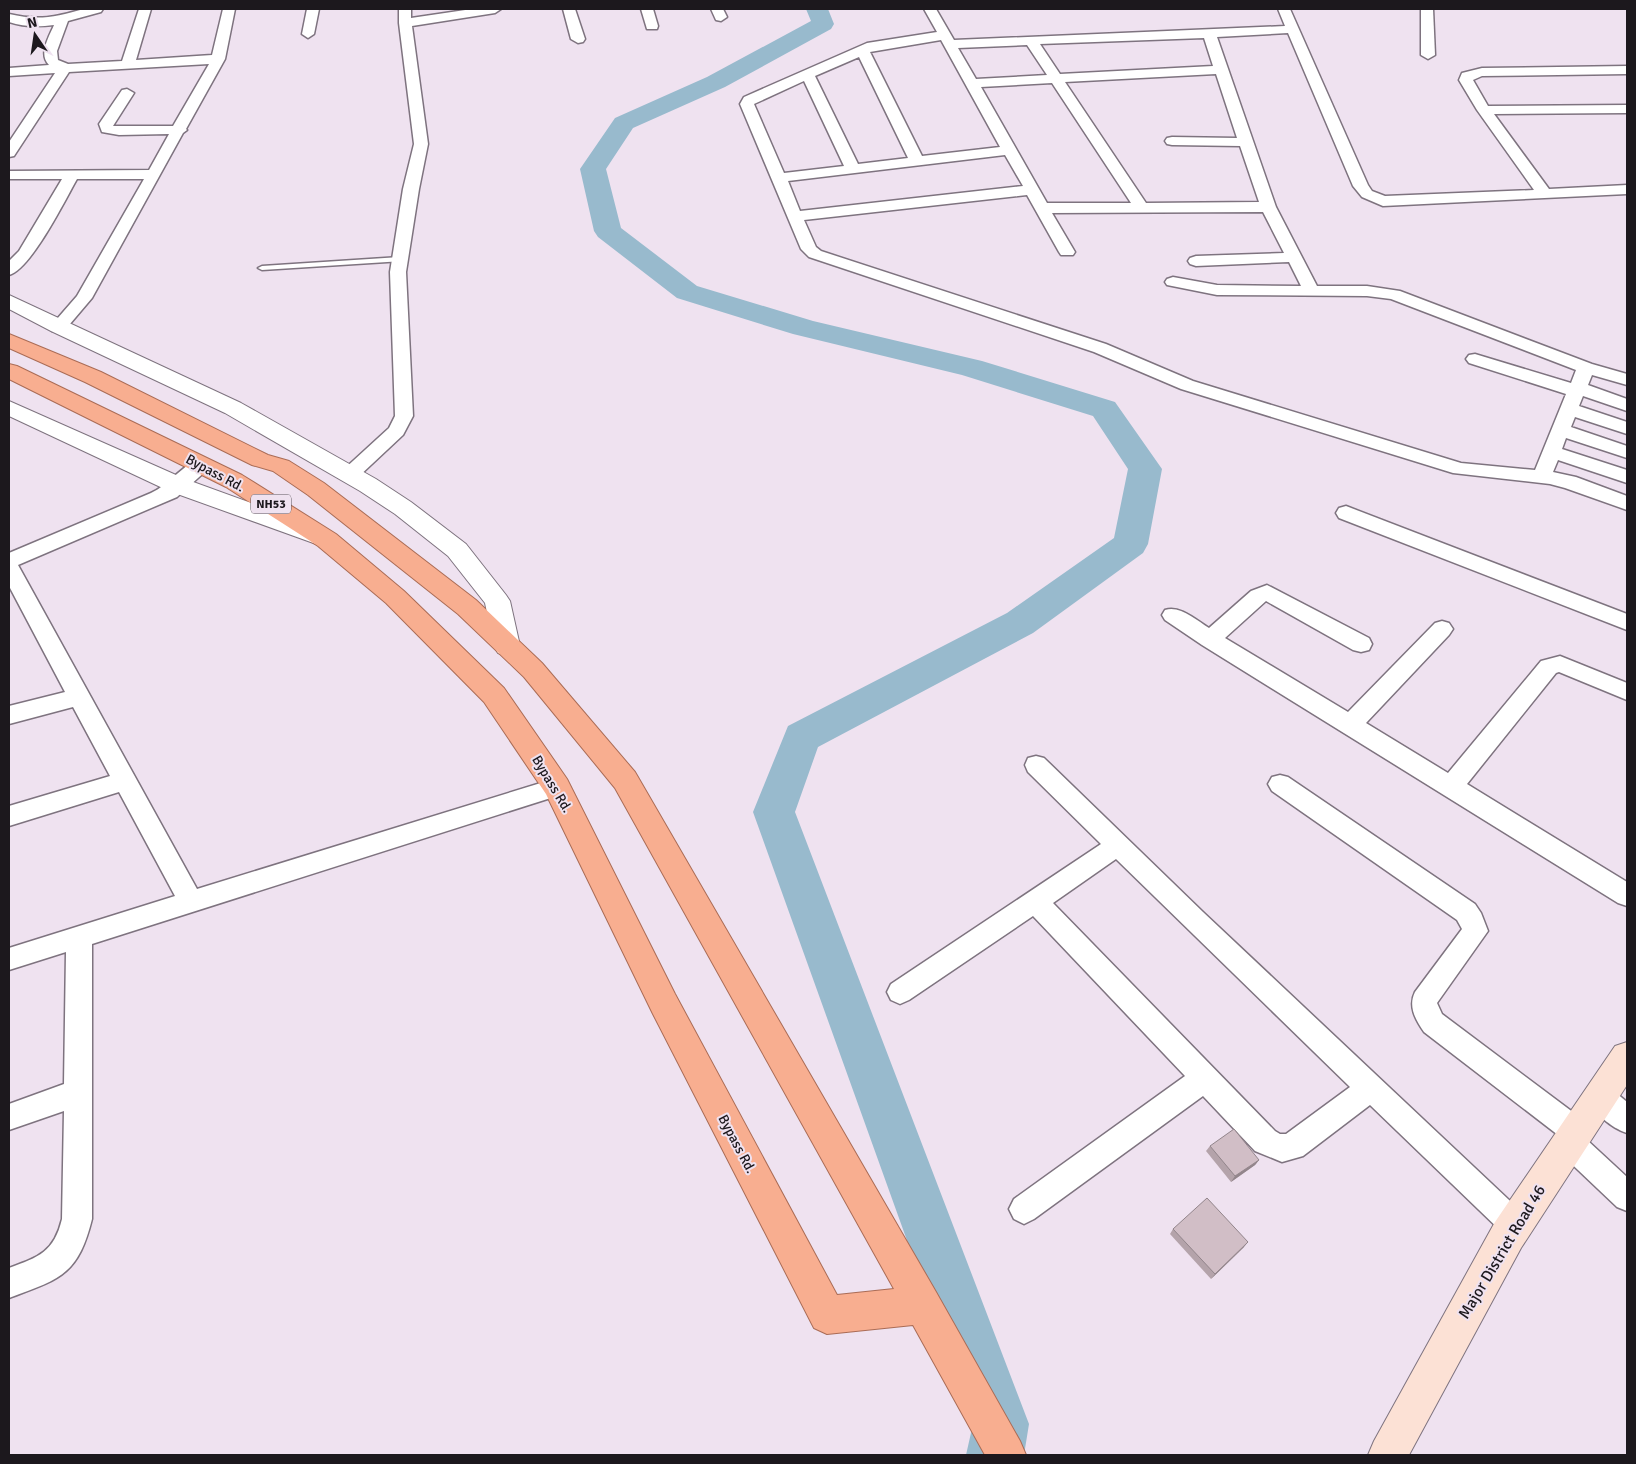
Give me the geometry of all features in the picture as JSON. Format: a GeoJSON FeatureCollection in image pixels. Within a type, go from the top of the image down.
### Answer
{"type":"FeatureCollection","features":[{"type":"Feature","properties":{"kind":"highway"},"geometry":{"type":"LineString","coordinates":[[9,340],[93,377],[260,460],[281,466],[323,495],[467,607],[533,670],[625,780],[929,1315],[1006,1455]]}},
{"type":"Feature","properties":{"kind":"highway","name":"Bypass Rd."},"geometry":{"type":"LineString","coordinates":[[9,371],[234,481],[327,540],[395,597],[494,695],[557,787],[664,1004],[827,1315],[929,1315]]}},
{"type":"Feature","properties":{"kind":"highway"},"geometry":{"type":"LineString","coordinates":[[60,396],[93,377]]}},
{"type":"Feature","properties":{"kind":"main road","name":"Major District Road 46"},"geometry":{"type":"LineString","coordinates":[[1388,1455],[1515,1225],[1627,1057]]}},
{"type":"Feature","properties":{"kind":"street"},"geometry":{"type":"LineString","coordinates":[[9,18],[29,24],[97,9]]}},
{"type":"Feature","properties":{"kind":"street"},"geometry":{"type":"LineString","coordinates":[[128,64],[145,9]]}},
{"type":"Feature","properties":{"kind":"street"},"geometry":{"type":"LineString","coordinates":[[58,327],[84,298],[218,60],[229,9]]}},
{"type":"Feature","properties":{"kind":"street"},"geometry":{"type":"LineString","coordinates":[[308,34],[314,9]]}},
{"type":"Feature","properties":{"kind":"street"},"geometry":{"type":"LineString","coordinates":[[350,474],[396,431],[404,416],[398,272],[411,189],[421,144],[405,16],[489,9]]}},
{"type":"Feature","properties":{"kind":"street"},"geometry":{"type":"LineString","coordinates":[[569,9],[578,39]]}},
{"type":"Feature","properties":{"kind":"street"},"geometry":{"type":"LineString","coordinates":[[647,9],[652,26]]}},
{"type":"Feature","properties":{"kind":"street"},"geometry":{"type":"LineString","coordinates":[[930,9],[1066,252]]}},
{"type":"Feature","properties":{"kind":"street"},"geometry":{"type":"LineString","coordinates":[[1284,9],[1361,186],[1367,194],[1382,201],[1627,190]]}},
{"type":"Feature","properties":{"kind":"street"},"geometry":{"type":"LineString","coordinates":[[1427,9],[1428,55]]}},
{"type":"Feature","properties":{"kind":"street"},"geometry":{"type":"LineString","coordinates":[[65,68],[52,62],[50,51],[71,14]]}},
{"type":"Feature","properties":{"kind":"street"},"geometry":{"type":"LineString","coordinates":[[1292,29],[1031,41],[948,39],[862,50],[752,97],[747,104],[794,216],[809,249],[815,254],[1100,348],[1174,380],[1460,469],[1569,482],[1627,503]]}},
{"type":"Feature","properties":{"kind":"street"},"geometry":{"type":"LineString","coordinates":[[1209,34],[1268,207],[1312,291]]}},
{"type":"Feature","properties":{"kind":"street"},"geometry":{"type":"LineString","coordinates":[[1031,41],[1141,207]]}},
{"type":"Feature","properties":{"kind":"street"},"geometry":{"type":"LineString","coordinates":[[862,50],[917,161]]}},
{"type":"Feature","properties":{"kind":"street"},"geometry":{"type":"LineString","coordinates":[[9,72],[218,60]]}},
{"type":"Feature","properties":{"kind":"street"},"geometry":{"type":"LineString","coordinates":[[9,153],[65,68]]}},
{"type":"Feature","properties":{"kind":"street"},"geometry":{"type":"LineString","coordinates":[[972,82],[1221,70]]}},
{"type":"Feature","properties":{"kind":"street"},"geometry":{"type":"LineString","coordinates":[[1545,194],[1484,110],[1466,80],[1467,76],[1482,72],[1627,70]]}},
{"type":"Feature","properties":{"kind":"street"},"geometry":{"type":"LineString","coordinates":[[807,73],[853,169]]}},
{"type":"Feature","properties":{"kind":"street"},"geometry":{"type":"LineString","coordinates":[[127,93],[106,124],[107,129],[180,130]]}},
{"type":"Feature","properties":{"kind":"street"},"geometry":{"type":"LineString","coordinates":[[1484,110],[1627,109]]}},
{"type":"Feature","properties":{"kind":"street"},"geometry":{"type":"LineString","coordinates":[[1172,142],[1246,142]]}},
{"type":"Feature","properties":{"kind":"street"},"geometry":{"type":"LineString","coordinates":[[778,178],[1009,150]]}},
{"type":"Feature","properties":{"kind":"street"},"geometry":{"type":"LineString","coordinates":[[9,175],[153,174]]}},
{"type":"Feature","properties":{"kind":"street"},"geometry":{"type":"LineString","coordinates":[[9,270],[25,254],[72,175]]}},
{"type":"Feature","properties":{"kind":"street"},"geometry":{"type":"LineString","coordinates":[[794,216],[1032,190]]}},
{"type":"Feature","properties":{"kind":"street"},"geometry":{"type":"LineString","coordinates":[[1042,208],[1268,207]]}},
{"type":"Feature","properties":{"kind":"street"},"geometry":{"type":"LineString","coordinates":[[1196,261],[1295,257]]}},
{"type":"Feature","properties":{"kind":"street"},"geometry":{"type":"LineString","coordinates":[[1173,282],[1216,290],[1367,291],[1394,295],[1586,368],[1627,380]]}},
{"type":"Feature","properties":{"kind":"street"},"geometry":{"type":"LineString","coordinates":[[9,301],[58,327],[233,408],[350,474],[403,508],[457,550],[497,601],[508,646]]}},
{"type":"Feature","properties":{"kind":"street"},"geometry":{"type":"LineString","coordinates":[[1475,359],[1627,404]]}},
{"type":"Feature","properties":{"kind":"street"},"geometry":{"type":"LineString","coordinates":[[1541,478],[1586,368]]}},
{"type":"Feature","properties":{"kind":"street"},"geometry":{"type":"LineString","coordinates":[[9,408],[177,486],[327,540]]}},
{"type":"Feature","properties":{"kind":"street"},"geometry":{"type":"LineString","coordinates":[[1569,409],[1627,428]]}},
{"type":"Feature","properties":{"kind":"street"},"geometry":{"type":"LineString","coordinates":[[1560,430],[1627,452]]}},
{"type":"Feature","properties":{"kind":"street"},"geometry":{"type":"LineString","coordinates":[[1552,452],[1627,477]]}},
{"type":"Feature","properties":{"kind":"street"},"geometry":{"type":"LineString","coordinates":[[9,561],[158,498],[177,486],[201,465]]}},
{"type":"Feature","properties":{"kind":"street"},"geometry":{"type":"LineString","coordinates":[[1346,513],[1627,622]]}},
{"type":"Feature","properties":{"kind":"street"},"geometry":{"type":"LineString","coordinates":[[9,568],[191,902]]}},
{"type":"Feature","properties":{"kind":"street"},"geometry":{"type":"LineString","coordinates":[[1210,639],[1258,596],[1267,592],[1361,644]]}},
{"type":"Feature","properties":{"kind":"street"},"geometry":{"type":"LineString","coordinates":[[1172,615],[1627,895]]}},
{"type":"Feature","properties":{"kind":"street"},"geometry":{"type":"LineString","coordinates":[[1350,725],[1442,629]]}},
{"type":"Feature","properties":{"kind":"street"},"geometry":{"type":"LineString","coordinates":[[1451,787],[1549,667],[1560,664],[1627,692]]}},
{"type":"Feature","properties":{"kind":"street"},"geometry":{"type":"LineString","coordinates":[[9,715],[79,697]]}},
{"type":"Feature","properties":{"kind":"street"},"geometry":{"type":"LineString","coordinates":[[1036,765],[1515,1225]]}},
{"type":"Feature","properties":{"kind":"street"},"geometry":{"type":"LineString","coordinates":[[9,816],[126,781]]}},
{"type":"Feature","properties":{"kind":"street"},"geometry":{"type":"LineString","coordinates":[[1280,784],[1466,912],[1475,930],[1424,1000],[1427,1016],[1573,1137],[1627,1198]]}},
{"type":"Feature","properties":{"kind":"street"},"geometry":{"type":"LineString","coordinates":[[9,959],[557,787]]}},
{"type":"Feature","properties":{"kind":"street"},"geometry":{"type":"LineString","coordinates":[[900,992],[1118,845]]}},
{"type":"Feature","properties":{"kind":"street"},"geometry":{"type":"LineString","coordinates":[[1035,901],[1265,1141],[1275,1148],[1286,1149],[1293,1146],[1371,1088]]}},
{"type":"Feature","properties":{"kind":"street"},"geometry":{"type":"LineString","coordinates":[[9,1283],[38,1272],[60,1258],[72,1239],[77,1219],[79,937]]}},
{"type":"Feature","properties":{"kind":"street"},"geometry":{"type":"LineString","coordinates":[[1024,1209],[1205,1078]]}},
{"type":"Feature","properties":{"kind":"street"},"geometry":{"type":"LineString","coordinates":[[9,1117],[77,1093]]}},
{"type":"Feature","properties":{"kind":"street"},"geometry":{"type":"LineString","coordinates":[[1600,1097],[1627,1120]]}},
{"type":"Feature","properties":{"kind":"lane"},"geometry":{"type":"LineString","coordinates":[[262,268],[400,259]]}},
{"type":"Feature","properties":{"kind":"building"},"geometry":{"type":"Polygon","coordinates":[[[1234,1129],[1259,1160],[1235,1176],[1210,1146],[1234,1129]]]}},
{"type":"Feature","properties":{"kind":"building"},"geometry":{"type":"Polygon","coordinates":[[[1207,1198],[1248,1242],[1215,1274],[1173,1229],[1207,1198]]]}},
{"type":"Feature","properties":{"kind":"waterway"},"geometry":{"type":"LineString","coordinates":[[817,9],[823,24],[716,82],[624,123],[593,169],[608,231],[687,292],[804,328],[971,368],[1104,409],[1145,469],[1130,544],[1020,623],[802,737],[774,812],[1001,1424],[995,1455]]}}]}
